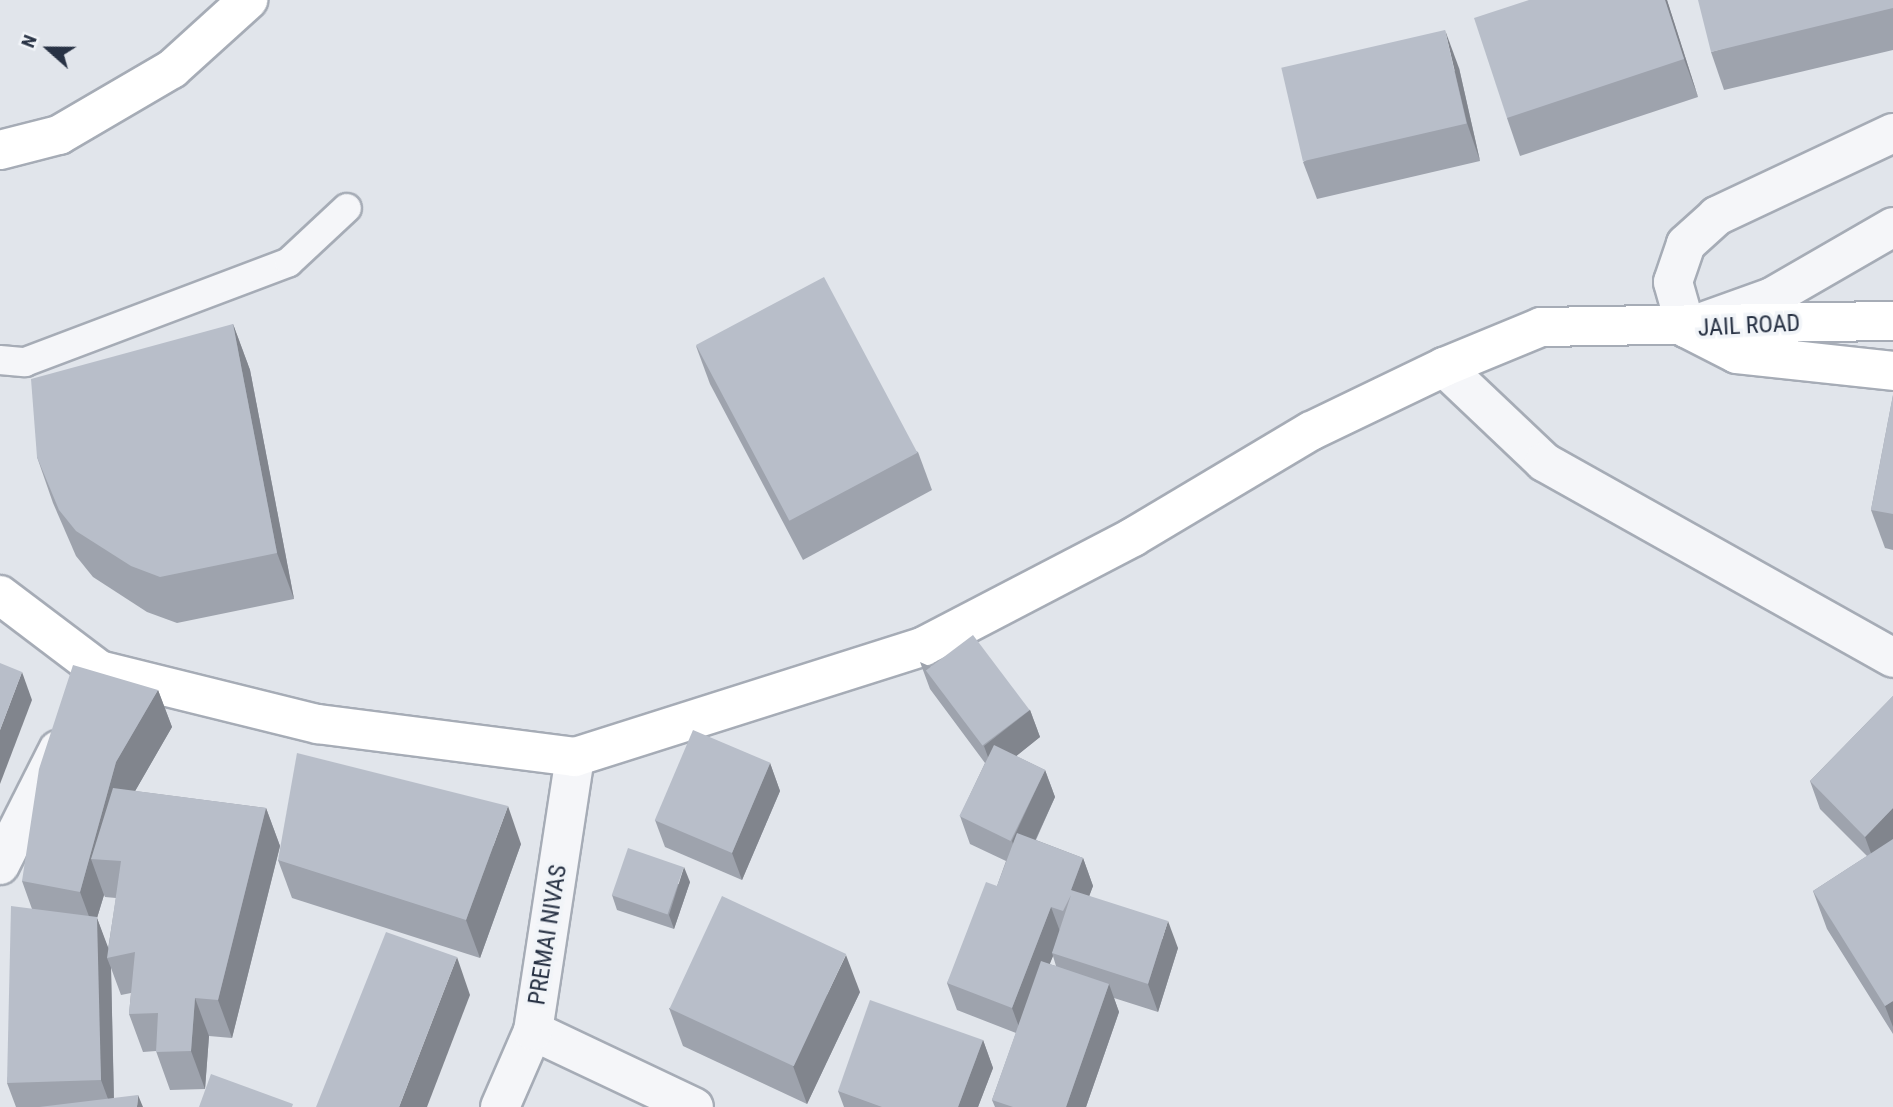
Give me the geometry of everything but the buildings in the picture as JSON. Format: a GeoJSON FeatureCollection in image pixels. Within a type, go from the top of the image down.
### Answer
{"type":"FeatureCollection","features":[{"type":"Feature","properties":{"kind":"main road"},"geometry":{"type":"LineString","coordinates":[[0,150],[59,135],[172,69],[248,0]]}},
{"type":"Feature","properties":{"kind":"main road","name":"JAIL ROAD"},"geometry":{"type":"LineString","coordinates":[[1686,328],[1893,321]]}},
{"type":"Feature","properties":{"kind":"main road"},"geometry":{"type":"LineString","coordinates":[[0,595],[99,670],[318,723],[575,757],[924,646],[1133,537],[1311,431],[1444,367],[1541,327],[1686,328]]}},
{"type":"Feature","properties":{"kind":"main road","name":"JAIL ROAD"},"geometry":{"type":"LineString","coordinates":[[1686,328],[1737,354],[1893,371]]}},
{"type":"Feature","properties":{"kind":"street"},"geometry":{"type":"LineString","coordinates":[[1893,133],[1717,216],[1686,244],[1674,282],[1686,328],[1772,297],[1893,228]]}},
{"type":"Feature","properties":{"kind":"street"},"geometry":{"type":"LineString","coordinates":[[1444,367],[1544,462],[1893,658]]}},
{"type":"Feature","properties":{"kind":"street"},"geometry":{"type":"LineString","coordinates":[[0,865],[99,670]]}},
{"type":"Feature","properties":{"kind":"street","name":"PREMAI NIVAS"},"geometry":{"type":"LineString","coordinates":[[500,1107],[534,1031],[575,757]]}},
{"type":"Feature","properties":{"kind":"street"},"geometry":{"type":"LineString","coordinates":[[534,1031],[694,1107]]}},
{"type":"Feature","properties":{"kind":"lane"},"geometry":{"type":"LineString","coordinates":[[0,360],[24,362],[289,262],[347,208]]}}]}
